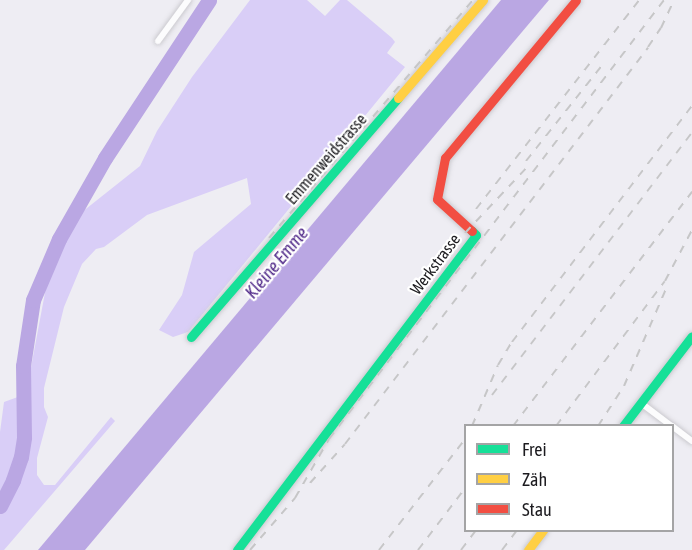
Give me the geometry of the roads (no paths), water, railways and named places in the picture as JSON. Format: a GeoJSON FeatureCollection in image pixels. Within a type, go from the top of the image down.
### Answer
{"type":"FeatureCollection","features":[{"type":"Feature","properties":{"kind":"street"},"geometry":{"type":"LineString","coordinates":[[158,41],[188,0]]}},
{"type":"Feature","properties":{"kind":"street","name":"Emmenweidstrasse"},"geometry":{"type":"LineString","coordinates":[[191,337],[483,0]]}},
{"type":"Feature","properties":{"kind":"street","name":"Werkstrasse"},"geometry":{"type":"LineString","coordinates":[[237,550],[476,235],[437,199],[445,158],[576,0]]}},
{"type":"Feature","properties":{"kind":"street"},"geometry":{"type":"LineString","coordinates":[[625,424],[692,336]]}},
{"type":"Feature","properties":{"kind":"street"},"geometry":{"type":"LineString","coordinates":[[641,403],[669,424]]}},
{"type":"Feature","properties":{"kind":"street"},"geometry":{"type":"LineString","coordinates":[[674,428],[692,441]]}},
{"type":"Feature","properties":{"kind":"street"},"geometry":{"type":"LineString","coordinates":[[528,550],[542,532]]}},
{"type":"Feature","properties":{"kind":"waterway"},"geometry":{"type":"LineString","coordinates":[[0,506],[21,457],[24,437],[23,366],[33,300],[59,239],[105,158],[209,0]]}},
{"type":"Feature","properties":{"kind":"railway"},"geometry":{"type":"LineString","coordinates":[[269,238],[473,0]]}},
{"type":"Feature","properties":{"kind":"railway"},"geometry":{"type":"LineString","coordinates":[[476,209],[639,0]]}},
{"type":"Feature","properties":{"kind":"railway"},"geometry":{"type":"LineString","coordinates":[[250,550],[295,498],[329,439],[664,0]]}},
{"type":"Feature","properties":{"kind":"railway"},"geometry":{"type":"LineString","coordinates":[[310,483],[345,444],[648,47],[661,28],[674,0]]}},
{"type":"Feature","properties":{"kind":"railway"},"geometry":{"type":"LineString","coordinates":[[526,161],[604,63]]}},
{"type":"Feature","properties":{"kind":"railway"},"geometry":{"type":"LineString","coordinates":[[473,424],[498,365],[512,342],[692,106]]}},
{"type":"Feature","properties":{"kind":"railway"},"geometry":{"type":"LineString","coordinates":[[492,395],[692,132]]}},
{"type":"Feature","properties":{"kind":"railway"},"geometry":{"type":"LineString","coordinates":[[465,233],[530,164]]}},
{"type":"Feature","properties":{"kind":"railway"},"geometry":{"type":"LineString","coordinates":[[515,424],[692,192]]}},
{"type":"Feature","properties":{"kind":"railway"},"geometry":{"type":"LineString","coordinates":[[558,424],[665,281],[692,230]]}},
{"type":"Feature","properties":{"kind":"railway"},"geometry":{"type":"LineString","coordinates":[[599,424],[624,386],[666,289]]}},
{"type":"Feature","properties":{"kind":"railway"},"geometry":{"type":"LineString","coordinates":[[379,550],[464,441]]}},
{"type":"Feature","properties":{"kind":"railway"},"geometry":{"type":"LineString","coordinates":[[418,550],[464,490]]}},
{"type":"Feature","properties":{"kind":"railway"},"geometry":{"type":"LineString","coordinates":[[461,550],[474,532]]}},
{"type":"Feature","properties":{"kind":"railway"},"geometry":{"type":"LineString","coordinates":[[502,550],[516,532]]}},
{"type":"Feature","properties":{"kind":"water label","name":"Kleine Emme"},"geometry":{"type":"Point","coordinates":[277,263]}}]}
